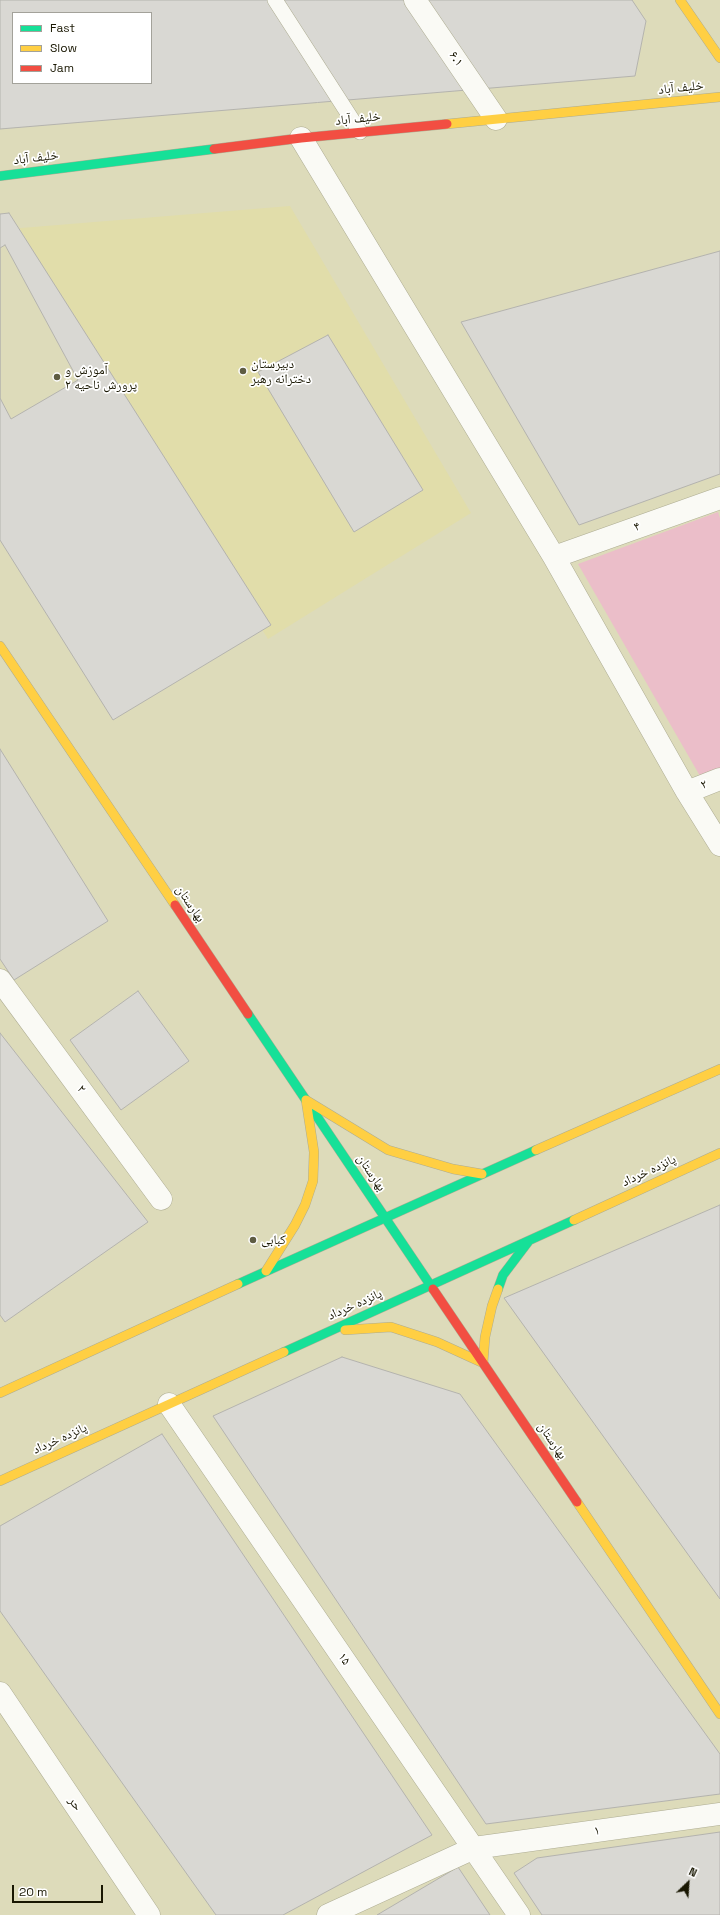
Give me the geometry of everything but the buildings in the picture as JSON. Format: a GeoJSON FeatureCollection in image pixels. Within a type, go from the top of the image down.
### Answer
{"type":"FeatureCollection","features":[{"type":"Feature","properties":{"kind":"main road"},"geometry":{"type":"LineString","coordinates":[[680,0],[720,58]]}},
{"type":"Feature","properties":{"kind":"main road","name":"خلیف آباد"},"geometry":{"type":"LineString","coordinates":[[0,176],[301,138],[720,97]]}},
{"type":"Feature","properties":{"kind":"main road","name":"بهارستان"},"geometry":{"type":"LineString","coordinates":[[0,646],[720,1714]]}},
{"type":"Feature","properties":{"kind":"main road"},"geometry":{"type":"LineString","coordinates":[[0,1393],[385,1217],[720,1069]]}},
{"type":"Feature","properties":{"kind":"main road"},"geometry":{"type":"LineString","coordinates":[[306,1100],[388,1150],[453,1169],[482,1174]]}},
{"type":"Feature","properties":{"kind":"main road"},"geometry":{"type":"LineString","coordinates":[[265,1271],[295,1225],[305,1205],[313,1181],[314,1152],[306,1100]]}},
{"type":"Feature","properties":{"kind":"main road","name":"پانزده خرداد"},"geometry":{"type":"LineString","coordinates":[[0,1481],[720,1153]]}},
{"type":"Feature","properties":{"kind":"main road"},"geometry":{"type":"LineString","coordinates":[[324,1333],[358,1328],[391,1327],[436,1342],[483,1363],[487,1329],[492,1306],[503,1275],[529,1240]]}},
{"type":"Feature","properties":{"kind":"street","name":"۶.۱"},"geometry":{"type":"LineString","coordinates":[[415,0],[496,119]]}},
{"type":"Feature","properties":{"kind":"street"},"geometry":{"type":"LineString","coordinates":[[301,138],[554,557],[687,792],[720,845]]}},
{"type":"Feature","properties":{"kind":"street","name":"۴"},"geometry":{"type":"LineString","coordinates":[[554,557],[720,498]]}},
{"type":"Feature","properties":{"kind":"street","name":"۲"},"geometry":{"type":"LineString","coordinates":[[687,792],[720,779]]}},
{"type":"Feature","properties":{"kind":"street","name":"۲"},"geometry":{"type":"LineString","coordinates":[[0,980],[161,1199]]}},
{"type":"Feature","properties":{"kind":"street","name":"۱۵"},"geometry":{"type":"LineString","coordinates":[[169,1404],[519,1915]]}},
{"type":"Feature","properties":{"kind":"street","name":"حر"},"geometry":{"type":"LineString","coordinates":[[0,1693],[149,1915]]}},
{"type":"Feature","properties":{"kind":"street","name":"۱"},"geometry":{"type":"LineString","coordinates":[[328,1915],[474,1848],[720,1814]]}},
{"type":"Feature","properties":{"kind":"lane"},"geometry":{"type":"LineString","coordinates":[[275,0],[360,132]]}},
{"type":"Feature","properties":{"kind":"shaded area","name":"دبیرستان دخترانه رهبر"},"geometry":{"type":"Polygon","coordinates":[[[290,206],[471,513],[268,639],[9,229],[290,206]]]}},
{"type":"Feature","properties":{"kind":"shaded area"},"geometry":{"type":"Polygon","coordinates":[[[718,512],[720,518],[720,768],[700,776],[578,564],[718,512]]]}},
{"type":"Feature","properties":{"kind":"traffic: fast"},"geometry":{"type":"LineString","coordinates":[[0,176],[214,149]]}},
{"type":"Feature","properties":{"kind":"traffic: fast"},"geometry":{"type":"LineString","coordinates":[[248,1014],[433,1289]]}},
{"type":"Feature","properties":{"kind":"traffic: fast"},"geometry":{"type":"LineString","coordinates":[[238,1284],[536,1150]]}},
{"type":"Feature","properties":{"kind":"traffic: fast"},"geometry":{"type":"LineString","coordinates":[[284,1352],[574,1220]]}},
{"type":"Feature","properties":{"kind":"traffic: fast"},"geometry":{"type":"LineString","coordinates":[[498,1289],[503,1275],[528,1242]]}},
{"type":"Feature","properties":{"kind":"traffic: slow"},"geometry":{"type":"LineString","coordinates":[[680,0],[720,58]]}},
{"type":"Feature","properties":{"kind":"traffic: slow"},"geometry":{"type":"LineString","coordinates":[[447,124],[720,97]]}},
{"type":"Feature","properties":{"kind":"traffic: slow"},"geometry":{"type":"LineString","coordinates":[[0,646],[175,905]]}},
{"type":"Feature","properties":{"kind":"traffic: slow"},"geometry":{"type":"LineString","coordinates":[[536,1150],[720,1069]]}},
{"type":"Feature","properties":{"kind":"traffic: slow"},"geometry":{"type":"LineString","coordinates":[[306,1100],[388,1150],[453,1169],[482,1174]]}},
{"type":"Feature","properties":{"kind":"traffic: slow"},"geometry":{"type":"LineString","coordinates":[[266,1271],[295,1225],[305,1205],[313,1181],[314,1152],[306,1100]]}},
{"type":"Feature","properties":{"kind":"traffic: slow"},"geometry":{"type":"LineString","coordinates":[[574,1220],[720,1153]]}},
{"type":"Feature","properties":{"kind":"traffic: slow"},"geometry":{"type":"LineString","coordinates":[[0,1393],[238,1284]]}},
{"type":"Feature","properties":{"kind":"traffic: slow"},"geometry":{"type":"LineString","coordinates":[[345,1330],[391,1327],[437,1342],[483,1363],[485,1337],[492,1306],[498,1289]]}},
{"type":"Feature","properties":{"kind":"traffic: slow"},"geometry":{"type":"LineString","coordinates":[[0,1481],[284,1352]]}},
{"type":"Feature","properties":{"kind":"traffic: slow"},"geometry":{"type":"LineString","coordinates":[[577,1502],[720,1714]]}},
{"type":"Feature","properties":{"kind":"traffic: jam"},"geometry":{"type":"LineString","coordinates":[[214,149],[301,138],[447,124]]}},
{"type":"Feature","properties":{"kind":"traffic: jam"},"geometry":{"type":"LineString","coordinates":[[175,905],[248,1014]]}},
{"type":"Feature","properties":{"kind":"traffic: jam"},"geometry":{"type":"LineString","coordinates":[[433,1289],[577,1502]]}},
{"type":"Feature","properties":{"kind":"place","name":"دبیرستان دخترانه رهبر"},"geometry":{"type":"Point","coordinates":[243,371]}},
{"type":"Feature","properties":{"kind":"place","name":"آموزش و پرورش ناحیه ۲"},"geometry":{"type":"Point","coordinates":[57,377]}},
{"type":"Feature","properties":{"kind":"place","name":"کبابی"},"geometry":{"type":"Point","coordinates":[253,1240]}}]}
